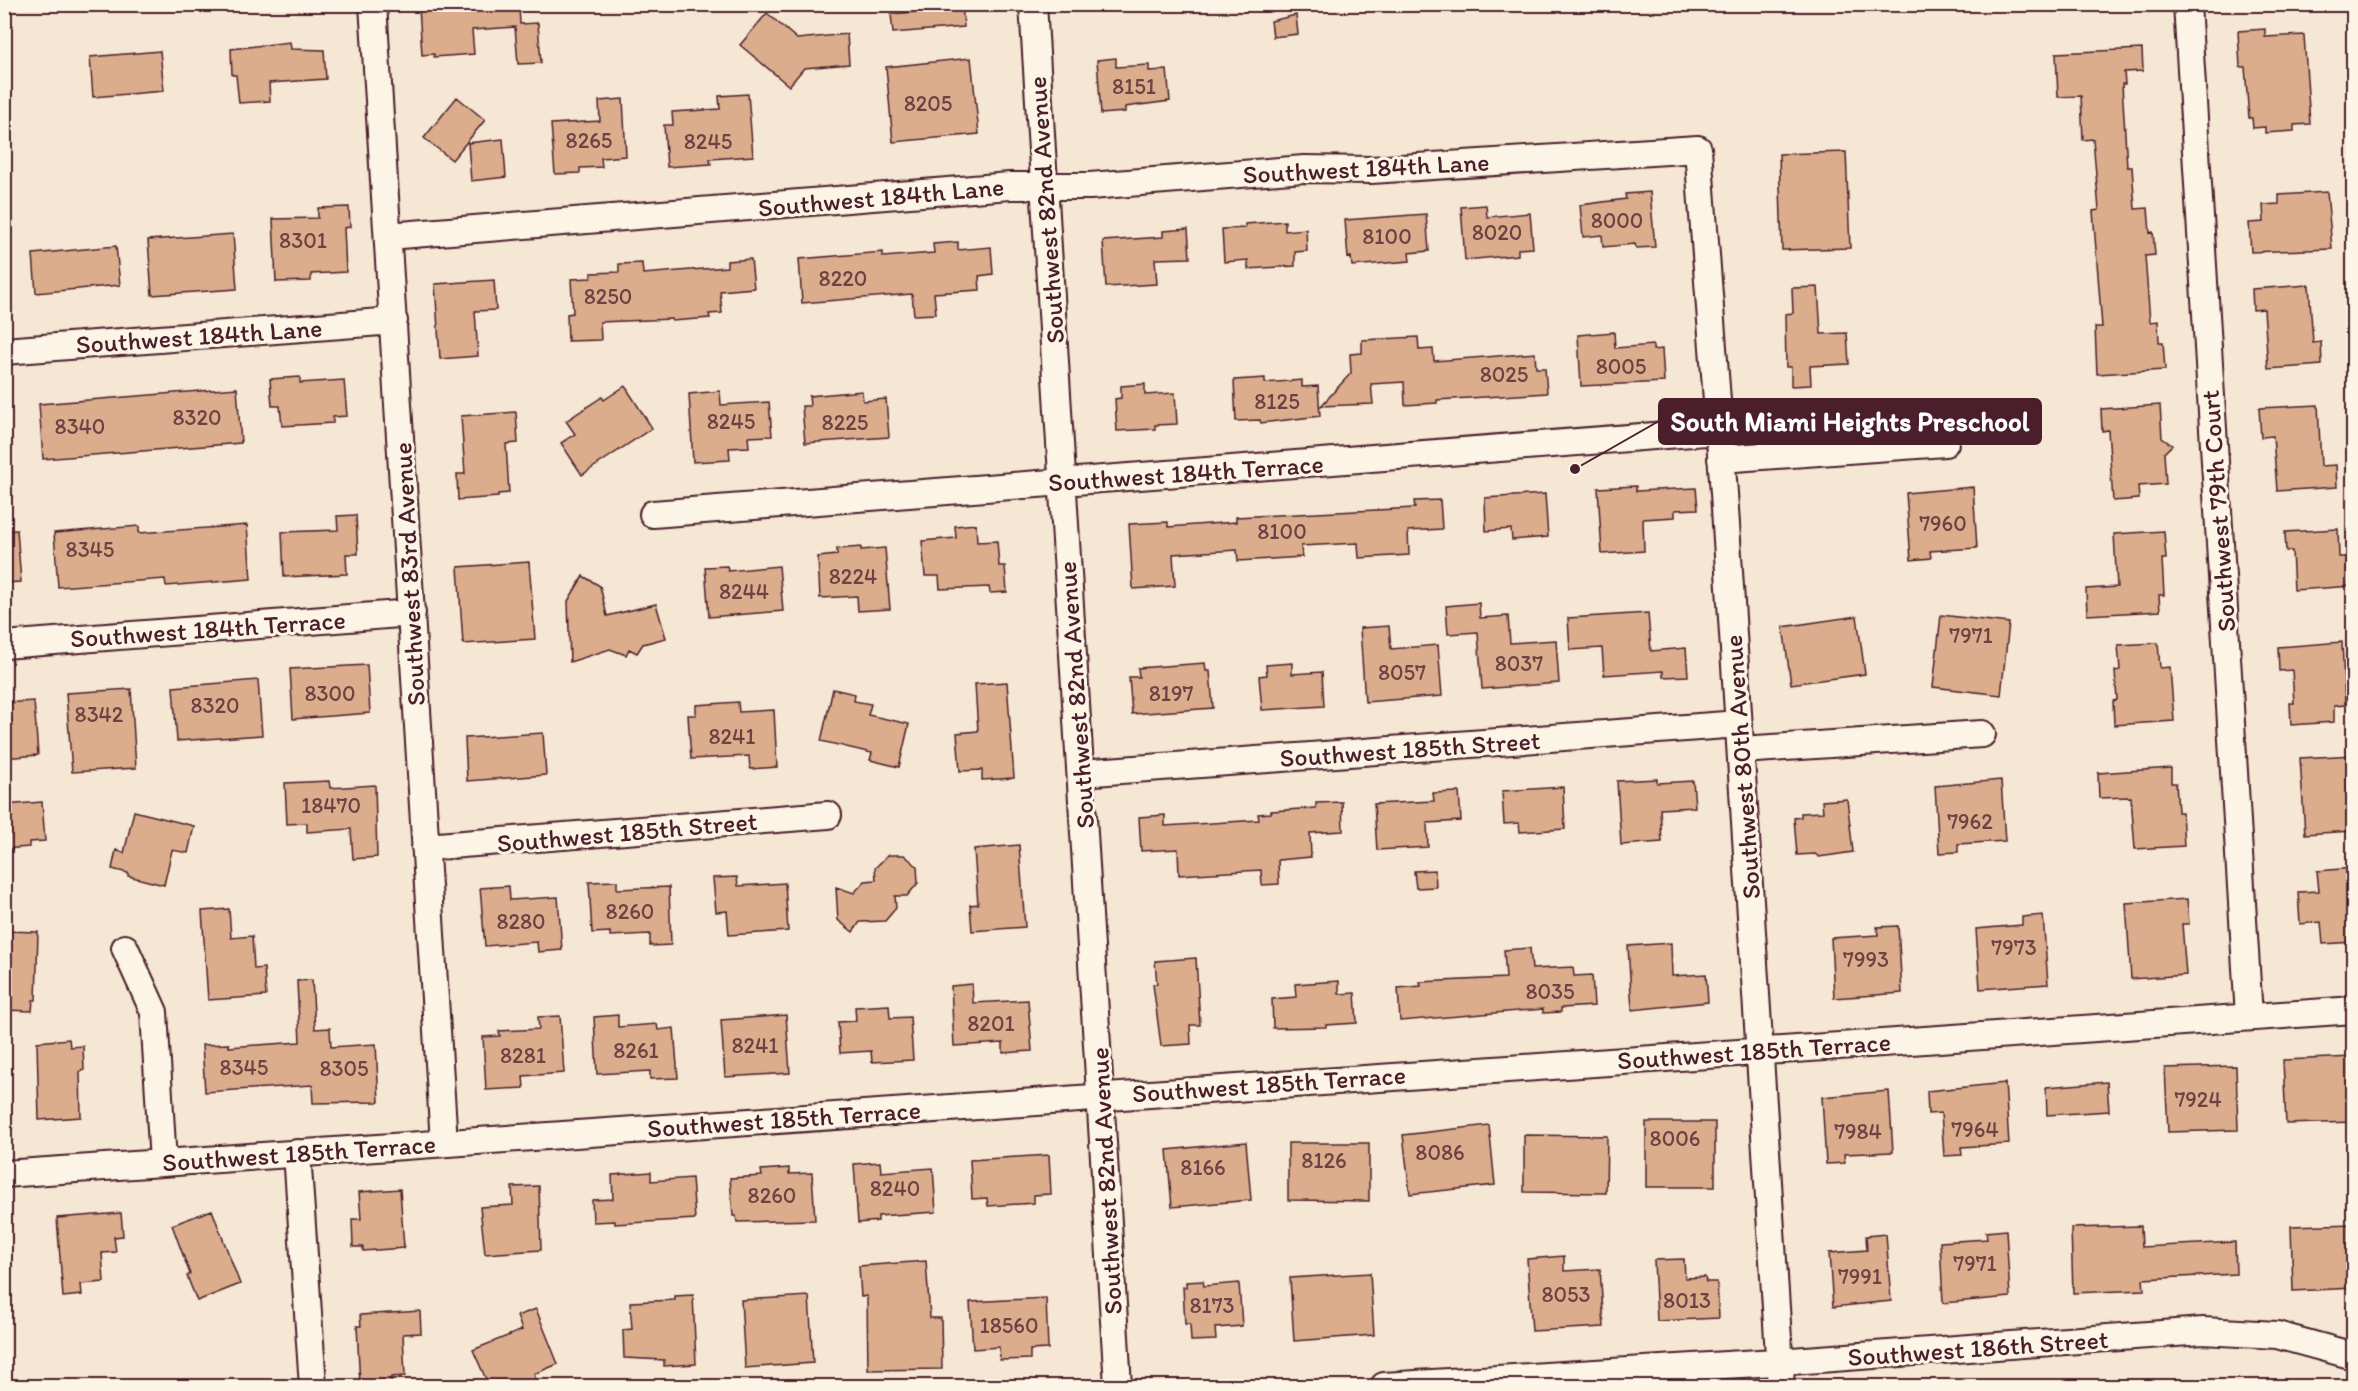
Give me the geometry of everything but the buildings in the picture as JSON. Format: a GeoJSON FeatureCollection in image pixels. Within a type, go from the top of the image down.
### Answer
{"type":"FeatureCollection","features":[{"type":"Feature","properties":{"kind":"street","name":"Southwest 83rd Avenue"},"geometry":{"type":"LineString","coordinates":[[373,4],[444,1143]]}},
{"type":"Feature","properties":{"kind":"street","name":"Southwest 82nd Avenue"},"geometry":{"type":"LineString","coordinates":[[1033,4],[1118,1386]]}},
{"type":"Feature","properties":{"kind":"street","name":"Southwest 79th Court"},"geometry":{"type":"LineString","coordinates":[[2187,4],[2249,1017]]}},
{"type":"Feature","properties":{"kind":"street","name":"Southwest 184th Lane"},"geometry":{"type":"LineString","coordinates":[[388,236],[1045,186],[1090,186],[1304,169],[1371,170],[1698,148]]}},
{"type":"Feature","properties":{"kind":"street","name":"Southwest 80th Avenue"},"geometry":{"type":"LineString","coordinates":[[1698,148],[1741,750],[1781,1386]]}},
{"type":"Feature","properties":{"kind":"street","name":"Southwest 184th Lane"},"geometry":{"type":"LineString","coordinates":[[4,351],[394,321]]}},
{"type":"Feature","properties":{"kind":"street","name":"Southwest 184th Terrace"},"geometry":{"type":"LineString","coordinates":[[653,514],[1718,431]]}},
{"type":"Feature","properties":{"kind":"street"},"geometry":{"type":"LineString","coordinates":[[1721,459],[1946,443]]}},
{"type":"Feature","properties":{"kind":"street","name":"Southwest 184th Terrace"},"geometry":{"type":"LineString","coordinates":[[4,645],[412,613]]}},
{"type":"Feature","properties":{"kind":"street","name":"Southwest 185th Street"},"geometry":{"type":"LineString","coordinates":[[1081,773],[1739,724]]}},
{"type":"Feature","properties":{"kind":"street"},"geometry":{"type":"LineString","coordinates":[[1741,750],[1982,734]]}},
{"type":"Feature","properties":{"kind":"street","name":"Southwest 185th Street"},"geometry":{"type":"LineString","coordinates":[[424,848],[828,814]]}},
{"type":"Feature","properties":{"kind":"street"},"geometry":{"type":"LineString","coordinates":[[125,948],[154,1012],[163,1163]]}},
{"type":"Feature","properties":{"kind":"street","name":"Southwest 185th Terrace"},"geometry":{"type":"LineString","coordinates":[[4,1174],[2354,1010]]}},
{"type":"Feature","properties":{"kind":"street"},"geometry":{"type":"LineString","coordinates":[[297,1153],[313,1386]]}},
{"type":"Feature","properties":{"kind":"street","name":"Southwest 186th Street"},"geometry":{"type":"LineString","coordinates":[[1383,1386],[2203,1331],[2277,1335],[2354,1356]]}},
{"type":"Feature","properties":{"kind":"place","name":"South Miami Heights Preschool"},"geometry":{"type":"Point","coordinates":[1575,469]}}]}
